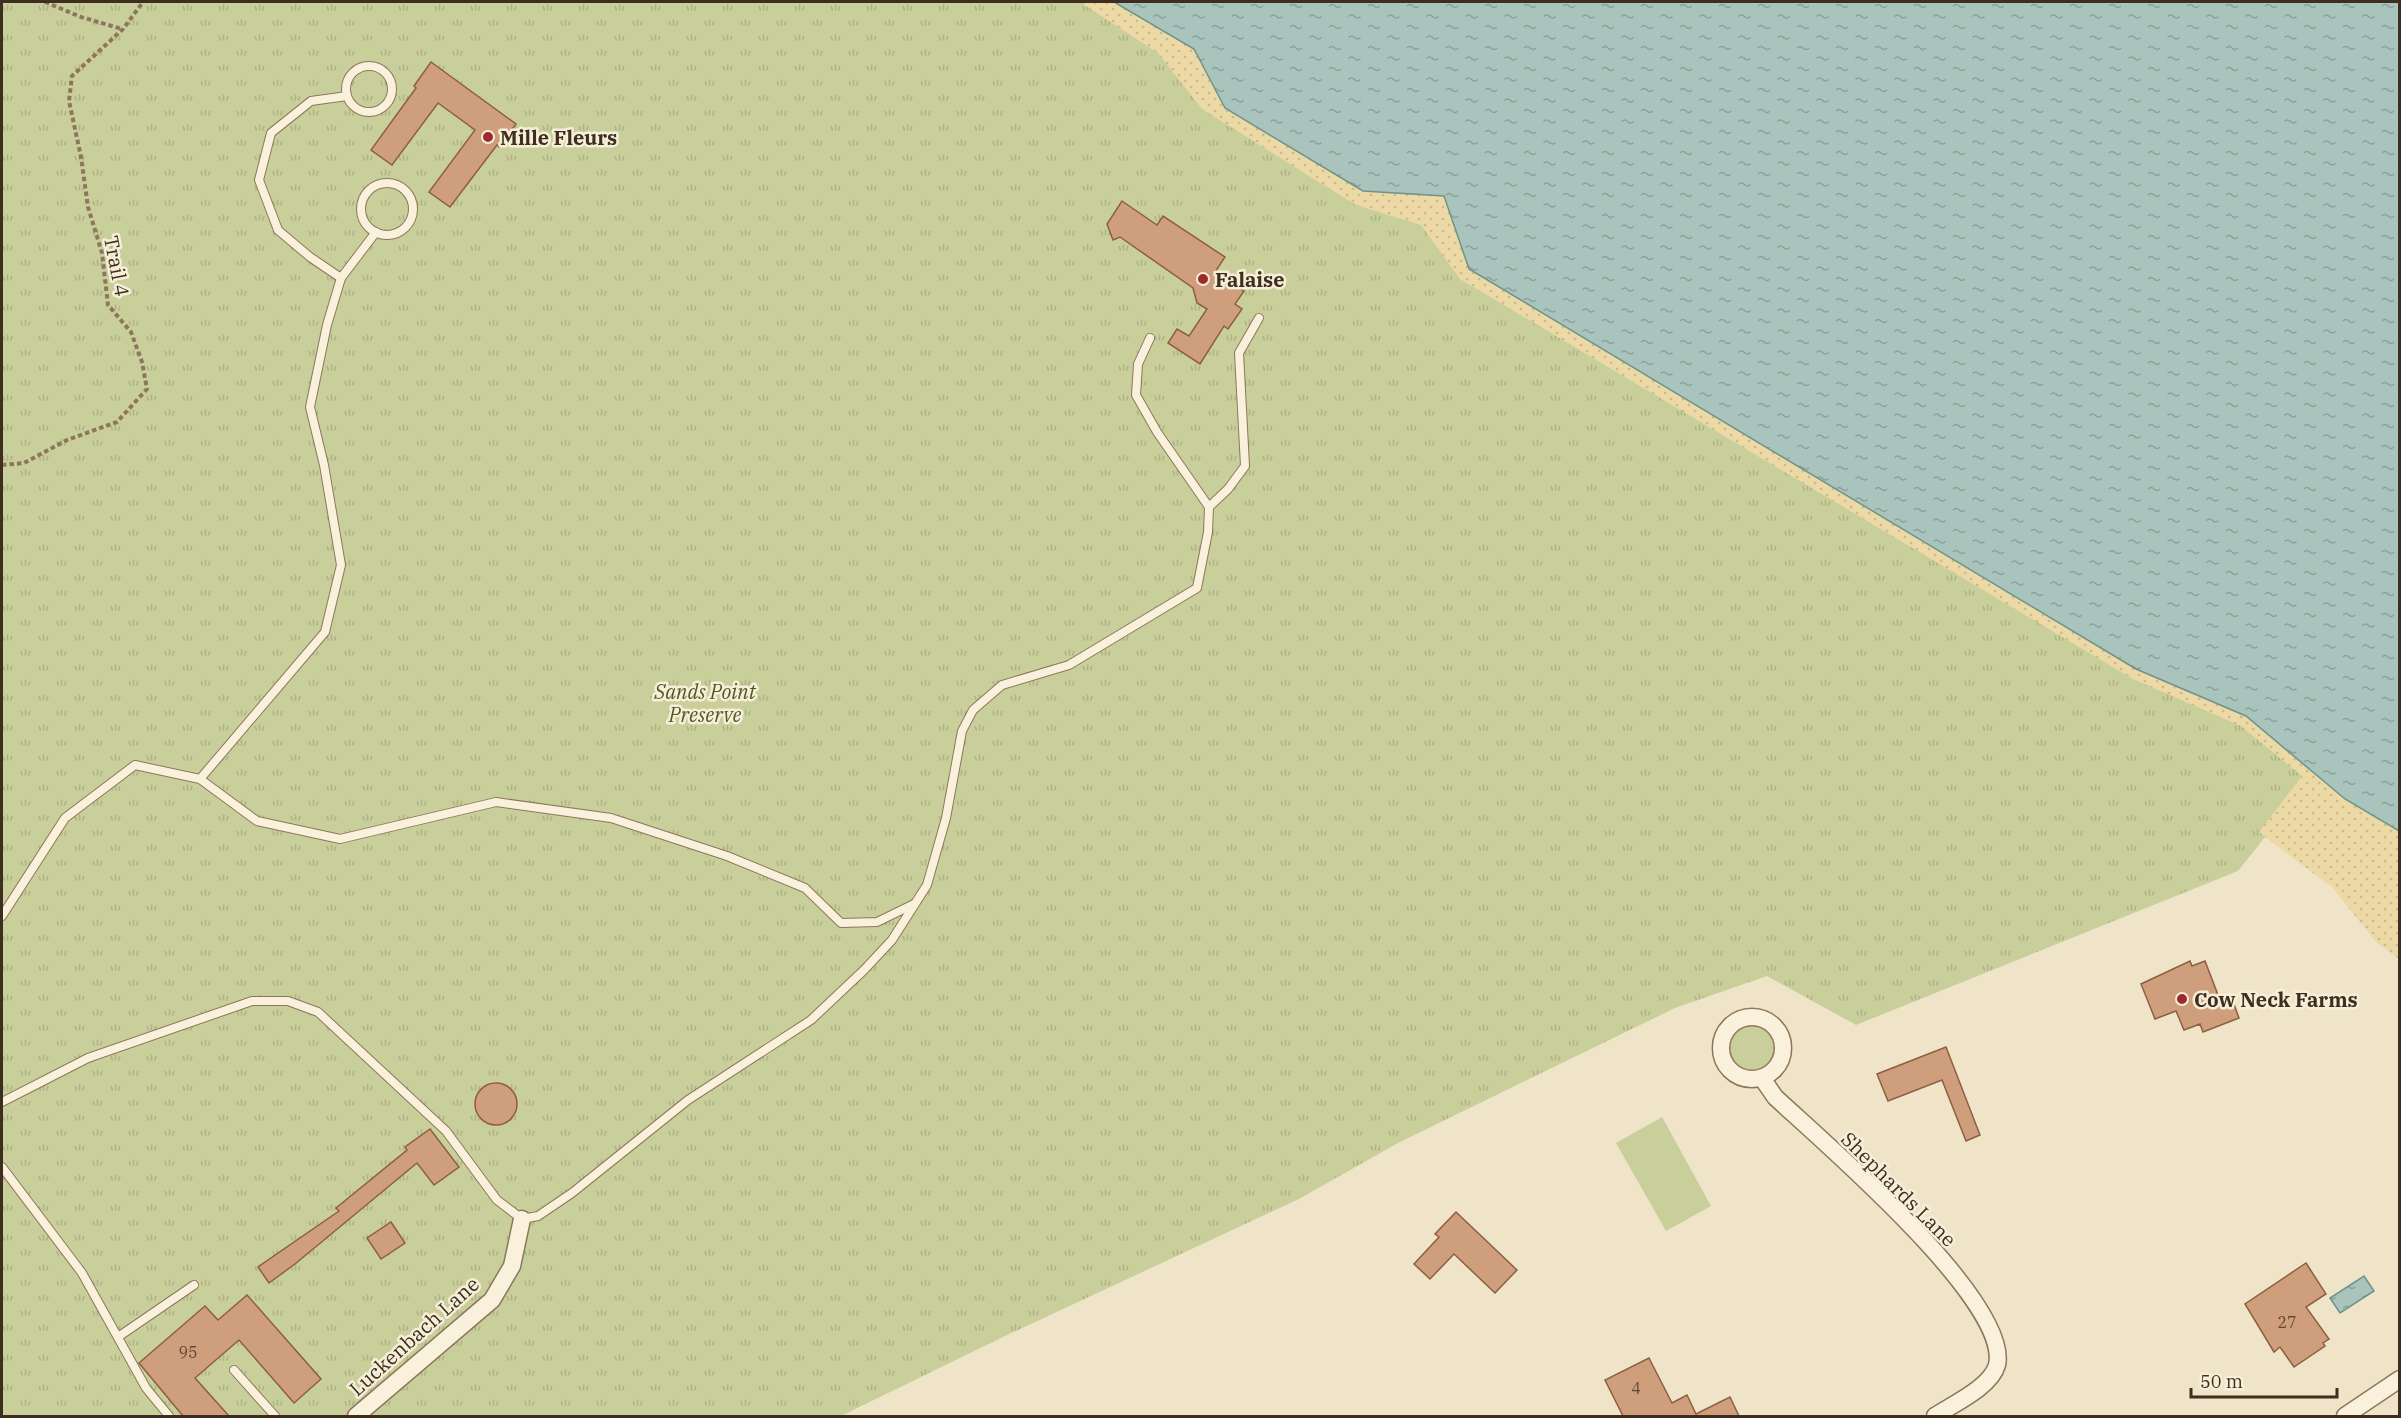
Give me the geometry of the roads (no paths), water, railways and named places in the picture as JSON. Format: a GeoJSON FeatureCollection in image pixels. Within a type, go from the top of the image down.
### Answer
{"type":"FeatureCollection","features":[{"type":"Feature","properties":{"kind":"street","name":"Shephards Lane"},"geometry":{"type":"LineString","coordinates":[[1762,1078],[1775,1097],[1904,1218],[1952,1271],[1991,1327],[1999,1352],[1994,1373],[1981,1386],[1935,1416]]}},
{"type":"Feature","properties":{"kind":"street","name":"Luckenbach Lane"},"geometry":{"type":"LineString","coordinates":[[356,1416],[492,1300],[512,1266],[522,1219]]}},
{"type":"Feature","properties":{"kind":"street"},"geometry":{"type":"LineString","coordinates":[[2345,1416],[2400,1379]]}},
{"type":"Feature","properties":{"kind":"lane"},"geometry":{"type":"LineString","coordinates":[[370,66],[384,72],[391,84],[389,100],[385,106],[371,112],[356,109],[346,96],[345,89],[350,75],[362,67],[370,66]]}},
{"type":"Feature","properties":{"kind":"lane"},"geometry":{"type":"LineString","coordinates":[[341,278],[310,257],[278,230],[259,180],[270,133],[311,101],[346,96]]}},
{"type":"Feature","properties":{"kind":"lane"},"geometry":{"type":"LineString","coordinates":[[395,184],[403,188],[412,202],[412,219],[407,226],[393,234],[376,232],[369,227],[362,212],[365,196],[378,185],[395,184]]}},
{"type":"Feature","properties":{"kind":"lane"},"geometry":{"type":"LineString","coordinates":[[200,779],[324,632],[341,565],[324,465],[310,407],[327,326],[341,278],[376,232]]}},
{"type":"Feature","properties":{"kind":"lane"},"geometry":{"type":"LineString","coordinates":[[1209,507],[1228,489],[1245,466],[1239,353],[1259,318]]}},
{"type":"Feature","properties":{"kind":"lane"},"geometry":{"type":"LineString","coordinates":[[2,1102],[88,1058],[252,1001],[288,1001],[318,1012],[446,1131],[497,1200],[522,1219],[538,1216],[572,1193],[688,1100],[811,1020],[892,940],[927,885],[946,818],[962,731],[974,710],[1002,685],[1069,665],[1197,588],[1208,532],[1209,507],[1157,432],[1136,395],[1138,364],[1150,338]]}},
{"type":"Feature","properties":{"kind":"lane"},"geometry":{"type":"LineString","coordinates":[[2,916],[65,818],[135,765],[200,779],[257,821],[340,838],[496,802],[611,819],[727,856],[805,888],[841,924],[877,922],[915,903]]}},
{"type":"Feature","properties":{"kind":"lane"},"geometry":{"type":"LineString","coordinates":[[2,1167],[82,1273],[146,1388],[169,1416]]}},
{"type":"Feature","properties":{"kind":"lane"},"geometry":{"type":"LineString","coordinates":[[118,1337],[194,1286]]}},
{"type":"Feature","properties":{"kind":"lane"},"geometry":{"type":"LineString","coordinates":[[234,1370],[275,1416]]}},
{"type":"Feature","properties":{"kind":"water"},"geometry":{"type":"Polygon","coordinates":[[[1114,2],[2399,2],[2399,831],[2345,799],[2246,716],[2136,669],[1469,269],[1444,196],[1363,191],[1225,108],[1194,49],[1114,2]]]}},
{"type":"Feature","properties":{"kind":"water"},"geometry":{"type":"Polygon","coordinates":[[[2364,1276],[2374,1291],[2340,1313],[2330,1298],[2364,1276]]]}},
{"type":"Feature","properties":{"kind":"place","name":"Mille Fleurs"},"geometry":{"type":"Point","coordinates":[488,137]}},
{"type":"Feature","properties":{"kind":"place","name":"Falaise"},"geometry":{"type":"Point","coordinates":[1203,279]}},
{"type":"Feature","properties":{"kind":"place","name":"Cow Neck Farms"},"geometry":{"type":"Point","coordinates":[2182,999]}},
{"type":"Feature","properties":{"kind":"park label","name":"Sands Point Preserve"},"geometry":{"type":"Point","coordinates":[705,702]}}]}
